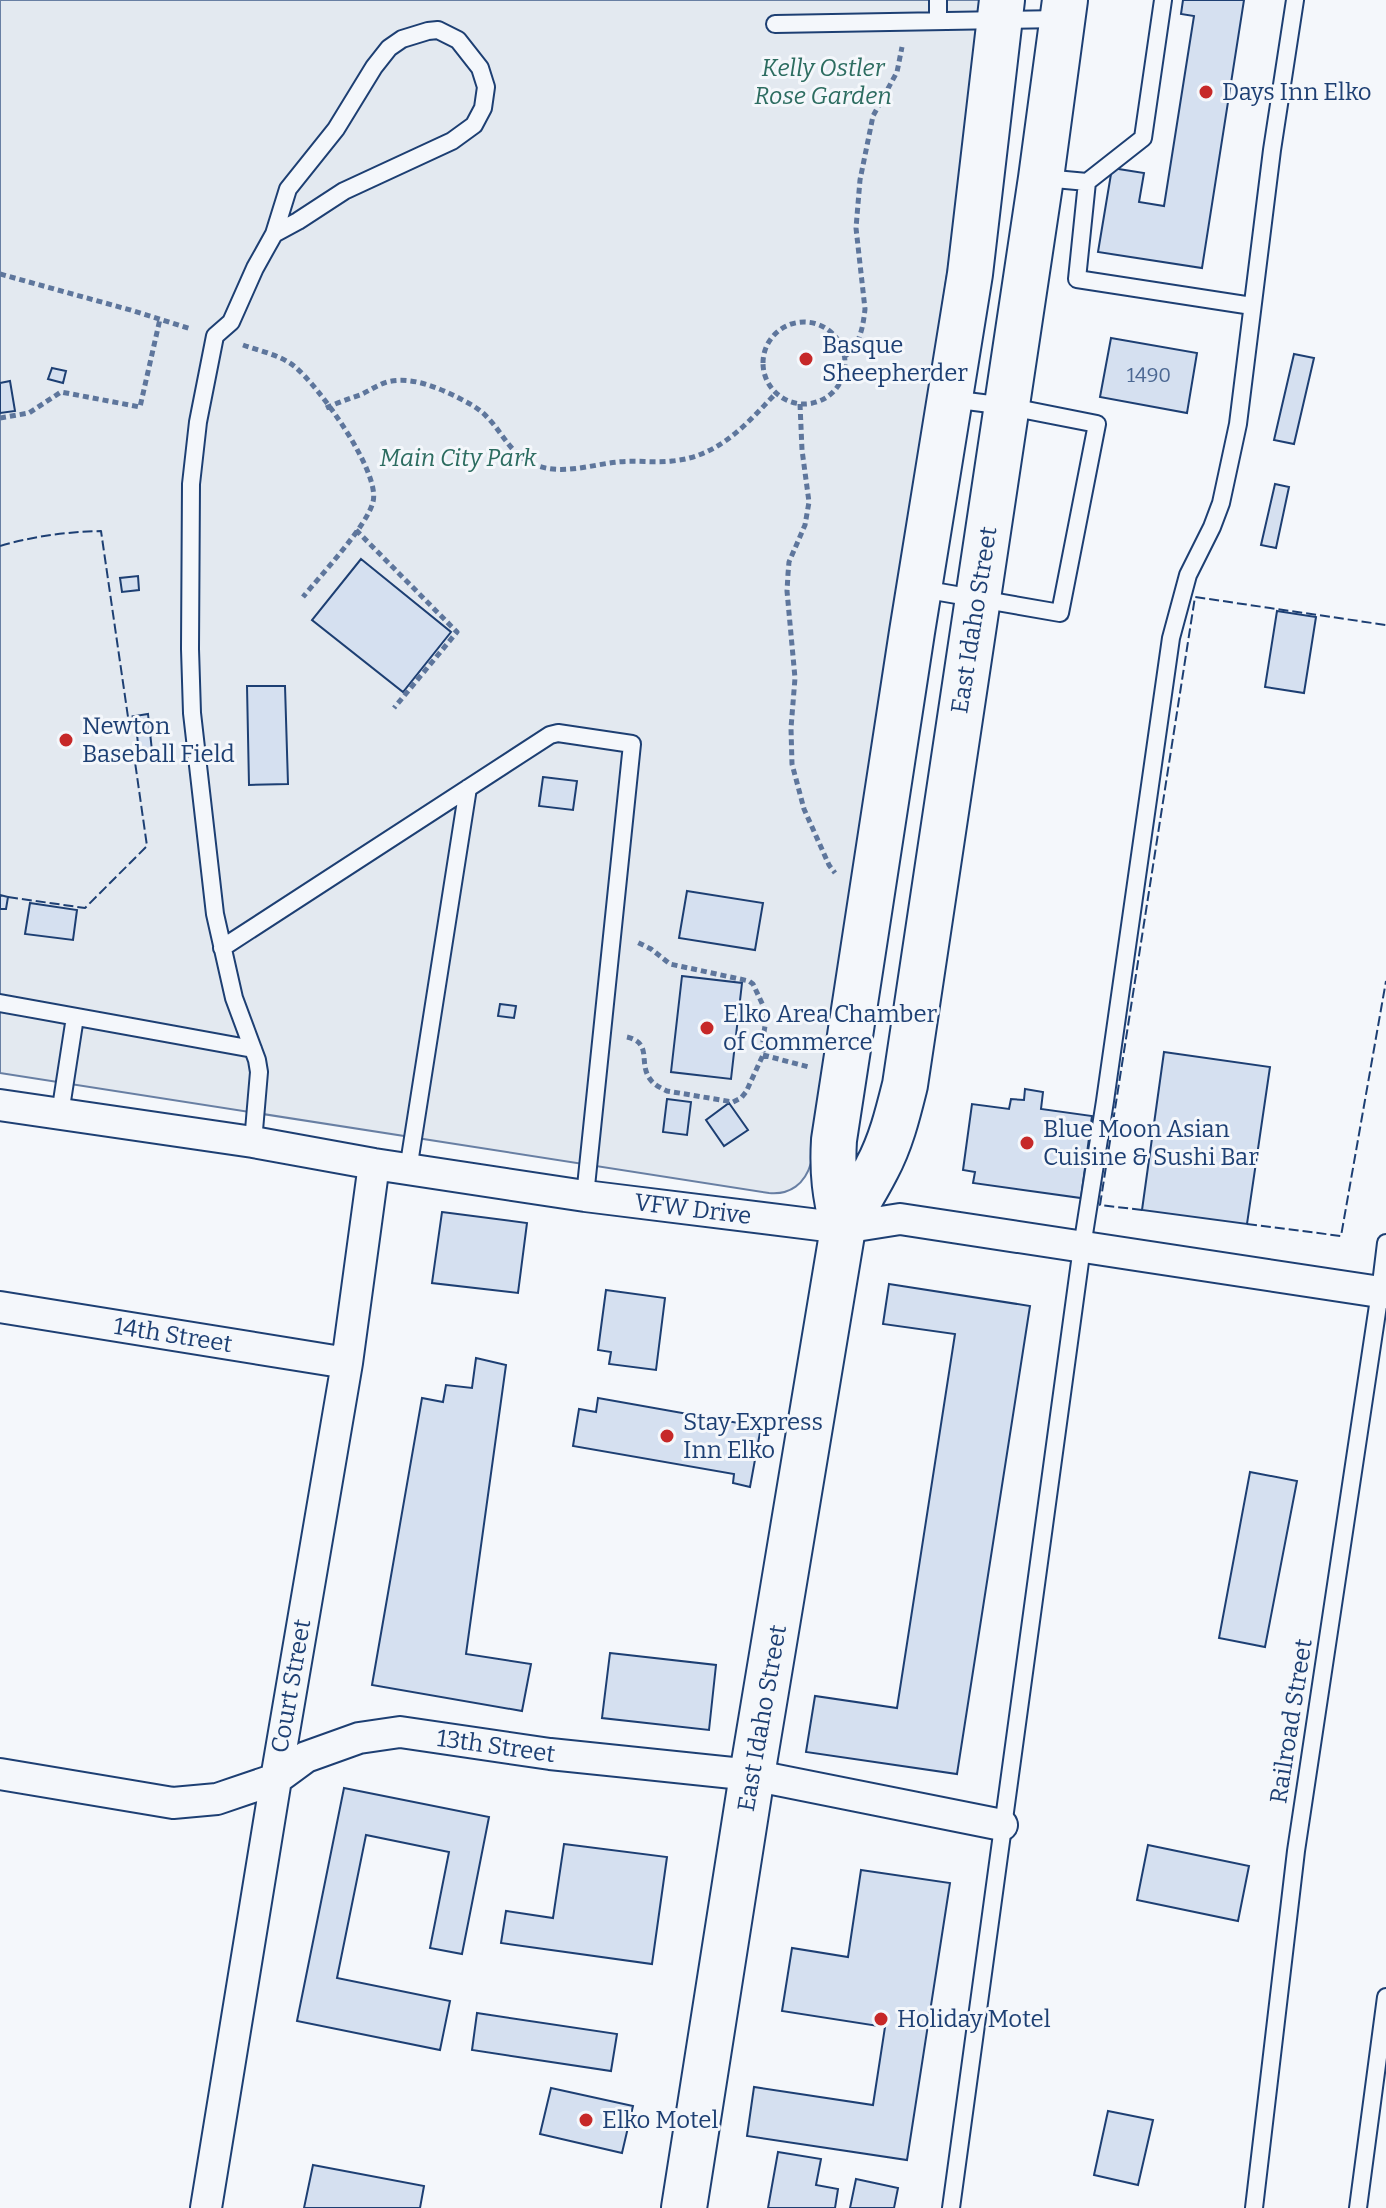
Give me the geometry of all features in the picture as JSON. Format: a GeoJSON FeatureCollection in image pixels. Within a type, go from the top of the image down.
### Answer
{"type":"FeatureCollection","features":[{"type":"Feature","properties":{"kind":"main road","name":"East Idaho Street"},"geometry":{"type":"LineString","coordinates":[[843,1228],[834,1194],[834,1140],[970,274],[1002,10]]}},
{"type":"Feature","properties":{"kind":"main road","name":"East Idaho Street"},"geometry":{"type":"LineString","coordinates":[[684,2208],[843,1228],[878,1168],[905,1085],[1064,10]]}},
{"type":"Feature","properties":{"kind":"main road"},"geometry":{"type":"LineString","coordinates":[[698,2118],[713,2208]]}},
{"type":"Feature","properties":{"kind":"street","name":"VFW Drive"},"geometry":{"type":"LineString","coordinates":[[0,1105],[585,1196],[843,1228],[900,1219],[1383,1292]]}},
{"type":"Feature","properties":{"kind":"street","name":"Court Street"},"geometry":{"type":"LineString","coordinates":[[206,2208],[347,1363],[374,1164]]}},
{"type":"Feature","properties":{"kind":"street","name":"14th Street"},"geometry":{"type":"LineString","coordinates":[[0,1307],[347,1363]]}},
{"type":"Feature","properties":{"kind":"street","name":"13th Street"},"geometry":{"type":"LineString","coordinates":[[0,1774],[173,1803],[217,1799],[276,1779],[306,1757],[319,1752],[359,1738],[400,1732],[550,1754],[752,1775],[1002,1825]]}},
{"type":"Feature","properties":{"kind":"lane"},"geometry":{"type":"LineString","coordinates":[[938,0],[938,21]]}},
{"type":"Feature","properties":{"kind":"lane"},"geometry":{"type":"LineString","coordinates":[[1041,178],[1087,182],[1143,138],[1163,0]]}},
{"type":"Feature","properties":{"kind":"lane"},"geometry":{"type":"LineString","coordinates":[[951,2208],[1082,1247],[1171,638],[1188,575],[1221,503],[1238,424],[1272,150],[1295,0]]}},
{"type":"Feature","properties":{"kind":"lane"},"geometry":{"type":"LineString","coordinates":[[775,24],[938,21],[1002,10],[1064,10]]}},
{"type":"Feature","properties":{"kind":"lane"},"geometry":{"type":"LineString","coordinates":[[253,1142],[260,1081],[257,1060],[234,998],[215,914],[192,713],[191,484],[198,422],[215,336],[231,322],[274,234],[288,189],[336,129],[389,48],[402,39],[428,31],[438,30],[458,40],[480,68],[486,87],[483,108],[474,125],[452,141],[344,191],[274,234]]}},
{"type":"Feature","properties":{"kind":"lane"},"geometry":{"type":"LineString","coordinates":[[1087,182],[1077,279],[1252,306]]}},
{"type":"Feature","properties":{"kind":"lane"},"geometry":{"type":"LineString","coordinates":[[919,589],[1060,613],[1097,424],[1006,406],[950,399]]}},
{"type":"Feature","properties":{"kind":"lane"},"geometry":{"type":"LineString","coordinates":[[222,948],[550,735],[558,733],[632,744],[585,1196]]}},
{"type":"Feature","properties":{"kind":"lane"},"geometry":{"type":"LineString","coordinates":[[408,1170],[468,788]]}},
{"type":"Feature","properties":{"kind":"lane"},"geometry":{"type":"LineString","coordinates":[[0,1003],[253,1049]]}},
{"type":"Feature","properties":{"kind":"lane"},"geometry":{"type":"LineString","coordinates":[[60,1114],[75,1017]]}},
{"type":"Feature","properties":{"kind":"lane","name":"Railroad Street"},"geometry":{"type":"LineString","coordinates":[[1254,2208],[1296,1851],[1383,1292],[1386,1243]]}},
{"type":"Feature","properties":{"kind":"lane"},"geometry":{"type":"LineString","coordinates":[[1358,2208],[1386,1997]]}},
{"type":"Feature","properties":{"kind":"path"},"geometry":{"type":"LineString","coordinates":[[844,357],[856,346],[865,309],[856,228],[865,150],[873,116],[897,72],[903,42]]}},
{"type":"Feature","properties":{"kind":"path"},"geometry":{"type":"LineString","coordinates":[[0,274],[160,319],[286,361],[319,392],[358,451],[372,481],[373,503],[356,530],[303,597]]}},
{"type":"Feature","properties":{"kind":"path"},"geometry":{"type":"LineString","coordinates":[[0,418],[29,413],[61,392],[140,407],[160,319]]}},
{"type":"Feature","properties":{"kind":"path"},"geometry":{"type":"LineString","coordinates":[[799,322],[825,328],[835,336],[844,357],[844,375],[837,388],[814,403],[800,404],[776,393],[768,383],[764,370],[768,344],[776,333],[799,322]]}},
{"type":"Feature","properties":{"kind":"path"},"geometry":{"type":"LineString","coordinates":[[319,392],[326,408],[390,381],[413,381],[428,385],[460,399],[485,415],[521,457],[537,466],[557,470],[620,462],[673,461],[700,455],[740,430],[776,393]]}},
{"type":"Feature","properties":{"kind":"path"},"geometry":{"type":"LineString","coordinates":[[800,404],[809,502],[805,525],[789,562],[788,574],[795,678],[792,764],[804,809],[829,865],[841,879]]}},
{"type":"Feature","properties":{"kind":"path"},"geometry":{"type":"LineString","coordinates":[[356,530],[457,632],[394,708]]}},
{"type":"Feature","properties":{"kind":"path"},"geometry":{"type":"LineString","coordinates":[[602,1034],[637,1040],[644,1050],[648,1076],[667,1091],[726,1102],[737,1101],[746,1092],[763,1055],[767,1014],[753,984],[670,964],[639,942],[612,936]]}},
{"type":"Feature","properties":{"kind":"path"},"geometry":{"type":"LineString","coordinates":[[763,1055],[821,1070]]}},
{"type":"Feature","properties":{"kind":"green space","name":"Main City Park"},"geometry":{"type":"Polygon","coordinates":[[[0,0],[983,0],[972,111],[811,1163],[796,1187],[769,1193],[0,1073],[0,0]]]}},
{"type":"Feature","properties":{"kind":"building","name":"Days Inn Elko"},"geometry":{"type":"Polygon","coordinates":[[[1183,0],[1244,0],[1202,268],[1098,252],[1112,168],[1144,173],[1139,202],[1164,206],[1194,16],[1181,14],[1183,0]]]}},
{"type":"Feature","properties":{"kind":"building"},"geometry":{"type":"Polygon","coordinates":[[[1111,338],[1197,353],[1187,413],[1100,397],[1111,338]]]}},
{"type":"Feature","properties":{"kind":"building"},"geometry":{"type":"Polygon","coordinates":[[[1294,354],[1314,358],[1294,444],[1274,440],[1294,354]]]}},
{"type":"Feature","properties":{"kind":"building"},"geometry":{"type":"Polygon","coordinates":[[[52,368],[66,371],[63,383],[48,379],[52,368]]]}},
{"type":"Feature","properties":{"kind":"building"},"geometry":{"type":"Polygon","coordinates":[[[10,381],[15,411],[0,413],[0,383],[10,381]]]}},
{"type":"Feature","properties":{"kind":"building"},"geometry":{"type":"Polygon","coordinates":[[[1275,484],[1289,487],[1276,548],[1261,545],[1275,484]]]}},
{"type":"Feature","properties":{"kind":"building"},"geometry":{"type":"Polygon","coordinates":[[[361,559],[451,632],[403,692],[312,620],[361,559]]]}},
{"type":"Feature","properties":{"kind":"building"},"geometry":{"type":"Polygon","coordinates":[[[138,576],[139,590],[122,592],[120,578],[138,576]]]}},
{"type":"Feature","properties":{"kind":"building"},"geometry":{"type":"Polygon","coordinates":[[[1277,611],[1316,617],[1304,693],[1265,687],[1277,611]]]}},
{"type":"Feature","properties":{"kind":"building"},"geometry":{"type":"Polygon","coordinates":[[[247,686],[285,686],[288,784],[249,785],[247,686]]]}},
{"type":"Feature","properties":{"kind":"building"},"geometry":{"type":"Polygon","coordinates":[[[148,714],[153,760],[140,762],[135,716],[148,714]]]}},
{"type":"Feature","properties":{"kind":"building"},"geometry":{"type":"Polygon","coordinates":[[[543,777],[577,781],[573,810],[539,806],[543,777]]]}},
{"type":"Feature","properties":{"kind":"building"},"geometry":{"type":"Polygon","coordinates":[[[687,891],[763,903],[755,950],[679,938],[687,891]]]}},
{"type":"Feature","properties":{"kind":"building"},"geometry":{"type":"Polygon","coordinates":[[[0,895],[8,897],[6,909],[0,909],[0,895]]]}},
{"type":"Feature","properties":{"kind":"building"},"geometry":{"type":"Polygon","coordinates":[[[30,903],[77,910],[73,940],[25,934],[30,903]]]}},
{"type":"Feature","properties":{"kind":"building","name":"Elko Area Chamber of Commerce"},"geometry":{"type":"Polygon","coordinates":[[[682,976],[742,983],[731,1079],[671,1072],[682,976]]]}},
{"type":"Feature","properties":{"kind":"building"},"geometry":{"type":"Polygon","coordinates":[[[500,1004],[516,1006],[514,1018],[498,1016],[500,1004]]]}},
{"type":"Feature","properties":{"kind":"building"},"geometry":{"type":"Polygon","coordinates":[[[1164,1052],[1270,1067],[1247,1224],[1142,1210],[1164,1052]]]}},
{"type":"Feature","properties":{"kind":"building","name":"Blue Moon Asian Cuisine & Sushi Bar"},"geometry":{"type":"Polygon","coordinates":[[[1025,1089],[1043,1092],[1041,1109],[1092,1116],[1081,1198],[973,1183],[975,1172],[963,1170],[972,1104],[1009,1109],[1011,1099],[1024,1100],[1025,1089]]]}},
{"type":"Feature","properties":{"kind":"building"},"geometry":{"type":"Polygon","coordinates":[[[667,1099],[691,1102],[687,1135],[663,1132],[667,1099]]]}},
{"type":"Feature","properties":{"kind":"building"},"geometry":{"type":"Polygon","coordinates":[[[729,1103],[748,1130],[724,1146],[706,1120],[729,1103]]]}},
{"type":"Feature","properties":{"kind":"building"},"geometry":{"type":"Polygon","coordinates":[[[442,1212],[527,1223],[518,1293],[432,1283],[442,1212]]]}},
{"type":"Feature","properties":{"kind":"building"},"geometry":{"type":"Polygon","coordinates":[[[889,1284],[1030,1306],[957,1774],[806,1752],[815,1696],[897,1708],[955,1334],[883,1324],[889,1284]]]}},
{"type":"Feature","properties":{"kind":"building"},"geometry":{"type":"Polygon","coordinates":[[[606,1290],[665,1298],[656,1370],[609,1364],[611,1352],[598,1350],[606,1290]]]}},
{"type":"Feature","properties":{"kind":"building"},"geometry":{"type":"Polygon","coordinates":[[[476,1358],[506,1365],[466,1654],[531,1664],[522,1711],[372,1685],[422,1398],[443,1402],[446,1385],[472,1388],[476,1358]]]}},
{"type":"Feature","properties":{"kind":"building","name":"Stay Express Inn Elko"},"geometry":{"type":"Polygon","coordinates":[[[598,1398],[761,1427],[750,1487],[733,1483],[734,1474],[573,1446],[579,1409],[596,1412],[598,1398]]]}},
{"type":"Feature","properties":{"kind":"building"},"geometry":{"type":"Polygon","coordinates":[[[1250,1472],[1297,1481],[1265,1647],[1219,1638],[1250,1472]]]}},
{"type":"Feature","properties":{"kind":"building"},"geometry":{"type":"Polygon","coordinates":[[[610,1653],[716,1665],[709,1730],[602,1718],[610,1653]]]}},
{"type":"Feature","properties":{"kind":"building"},"geometry":{"type":"Polygon","coordinates":[[[344,1788],[489,1817],[462,1954],[430,1948],[449,1852],[366,1835],[337,1978],[450,2001],[440,2050],[297,2021],[344,1788]]]}},
{"type":"Feature","properties":{"kind":"building"},"geometry":{"type":"Polygon","coordinates":[[[564,1844],[667,1857],[652,1964],[501,1943],[506,1911],[553,1918],[564,1844]]]}},
{"type":"Feature","properties":{"kind":"building"},"geometry":{"type":"Polygon","coordinates":[[[1148,1845],[1249,1866],[1238,1921],[1137,1900],[1148,1845]]]}},
{"type":"Feature","properties":{"kind":"building","name":"Holiday Motel"},"geometry":{"type":"Polygon","coordinates":[[[861,1870],[950,1883],[907,2160],[747,2136],[754,2087],[873,2105],[885,2027],[782,2011],[792,1948],[848,1957],[861,1870]]]}},
{"type":"Feature","properties":{"kind":"building"},"geometry":{"type":"Polygon","coordinates":[[[477,2013],[617,2034],[611,2071],[472,2050],[477,2013]]]}},
{"type":"Feature","properties":{"kind":"building","name":"Elko Motel"},"geometry":{"type":"Polygon","coordinates":[[[551,2088],[633,2106],[622,2153],[540,2134],[551,2088]]]}},
{"type":"Feature","properties":{"kind":"building"},"geometry":{"type":"Polygon","coordinates":[[[1108,2111],[1153,2120],[1138,2185],[1094,2175],[1108,2111]]]}},
{"type":"Feature","properties":{"kind":"building"},"geometry":{"type":"Polygon","coordinates":[[[778,2152],[821,2159],[816,2185],[838,2189],[835,2208],[768,2208],[778,2152]]]}},
{"type":"Feature","properties":{"kind":"building"},"geometry":{"type":"Polygon","coordinates":[[[313,2165],[424,2186],[420,2208],[304,2208],[313,2165]]]}},
{"type":"Feature","properties":{"kind":"building"},"geometry":{"type":"Polygon","coordinates":[[[856,2179],[898,2188],[894,2208],[850,2208],[856,2179]]]}},
{"type":"Feature","properties":{"kind":"fence"},"geometry":{"type":"LineString","coordinates":[[0,546],[50,535],[101,531],[128,717],[135,716]]}},
{"type":"Feature","properties":{"kind":"fence"},"geometry":{"type":"LineString","coordinates":[[1142,1210],[1100,1205],[1195,597],[1386,625]]}},
{"type":"Feature","properties":{"kind":"fence"},"geometry":{"type":"LineString","coordinates":[[8,897],[85,908],[147,846],[135,762],[140,762]]}},
{"type":"Feature","properties":{"kind":"fence"},"geometry":{"type":"LineString","coordinates":[[1247,1224],[1341,1236],[1386,981]]}},
{"type":"Feature","properties":{"kind":"place","name":"Days Inn Elko"},"geometry":{"type":"Point","coordinates":[1206,92]}},
{"type":"Feature","properties":{"kind":"place","name":"Basque Sheepherder"},"geometry":{"type":"Point","coordinates":[806,359]}},
{"type":"Feature","properties":{"kind":"place","name":"Newton Baseball Field"},"geometry":{"type":"Point","coordinates":[66,740]}},
{"type":"Feature","properties":{"kind":"place","name":"Elko Area Chamber of Commerce"},"geometry":{"type":"Point","coordinates":[707,1028]}},
{"type":"Feature","properties":{"kind":"place","name":"Blue Moon Asian Cuisine & Sushi Bar"},"geometry":{"type":"Point","coordinates":[1027,1143]}},
{"type":"Feature","properties":{"kind":"place","name":"Stay Express Inn Elko"},"geometry":{"type":"Point","coordinates":[667,1436]}},
{"type":"Feature","properties":{"kind":"place","name":"Holiday Motel"},"geometry":{"type":"Point","coordinates":[881,2019]}},
{"type":"Feature","properties":{"kind":"place","name":"Elko Motel"},"geometry":{"type":"Point","coordinates":[586,2120]}},
{"type":"Feature","properties":{"kind":"park label","name":"Kelly Ostler Rose Garden"},"geometry":{"type":"Point","coordinates":[823,82]}}]}
